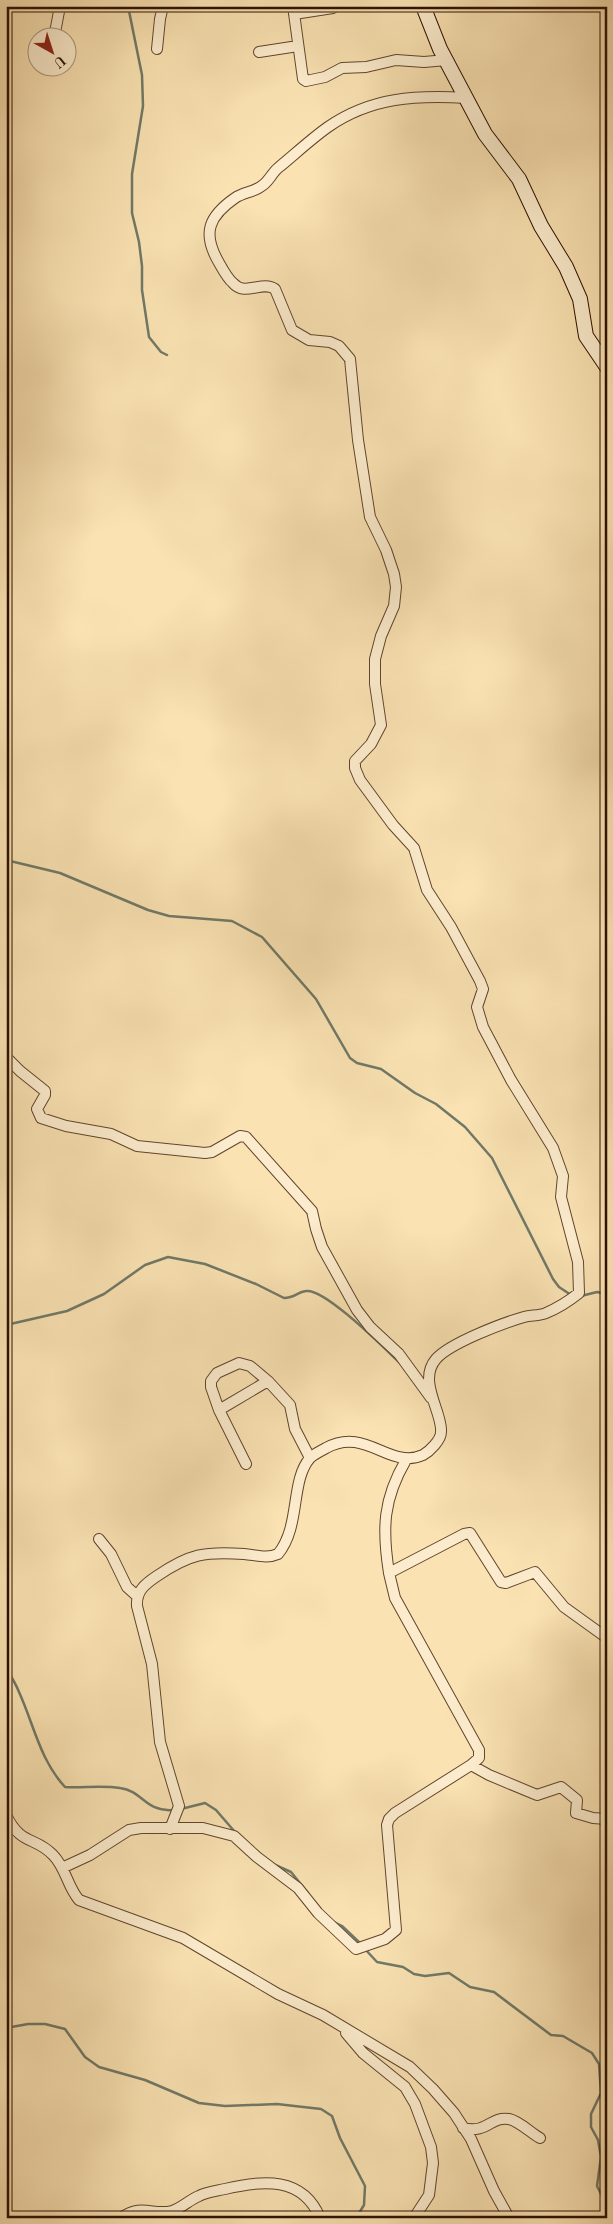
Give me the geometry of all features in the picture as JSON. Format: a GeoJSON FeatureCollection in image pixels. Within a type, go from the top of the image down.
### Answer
{"type":"FeatureCollection","features":[{"type":"Feature","properties":{"kind":"street"},"geometry":{"type":"LineString","coordinates":[[56,28],[60,6]]}},
{"type":"Feature","properties":{"kind":"street"},"geometry":{"type":"LineString","coordinates":[[157,49],[163,6]]}},
{"type":"Feature","properties":{"kind":"street"},"geometry":{"type":"LineString","coordinates":[[422,6],[440,49],[485,134],[519,179],[537,220],[566,267],[580,299],[586,336],[607,367]]}},
{"type":"Feature","properties":{"kind":"street"},"geometry":{"type":"LineString","coordinates":[[333,8],[294,10],[302,79],[306,81],[325,77],[342,68],[366,67],[396,60],[424,62],[447,60]]}},
{"type":"Feature","properties":{"kind":"street"},"geometry":{"type":"LineString","coordinates":[[259,52],[298,46]]}},
{"type":"Feature","properties":{"kind":"street"},"geometry":{"type":"LineString","coordinates":[[431,1398],[432,1366],[443,1352],[508,1322],[544,1314],[579,1293],[578,1262],[561,1197],[562,1176],[553,1148],[511,1080],[483,1028],[477,1008],[483,990],[480,981],[451,927],[427,890],[421,875],[418,855],[370,794],[354,768],[356,761],[371,744],[381,725],[375,684],[375,660],[381,636],[394,606],[396,587],[386,550],[370,517],[358,440],[350,359],[346,352],[330,342],[309,340],[292,330],[275,289],[271,286],[267,285],[246,290],[233,284],[212,251],[208,238],[210,224],[218,212],[236,198],[265,184],[276,170],[328,127],[342,119],[383,101],[400,98],[466,98]]}},
{"type":"Feature","properties":{"kind":"street"},"geometry":{"type":"LineString","coordinates":[[6,1057],[45,1091],[45,1095],[36,1109],[41,1118],[66,1126],[111,1134],[137,1146],[205,1153],[212,1152],[240,1136],[246,1137],[312,1211],[322,1247],[357,1310],[370,1327],[399,1354],[431,1398],[442,1431],[439,1438],[424,1454],[406,1460],[356,1441],[342,1441],[331,1446],[310,1458],[302,1476],[290,1534],[278,1554],[267,1557],[226,1552],[194,1555],[146,1584],[136,1596]]}},
{"type":"Feature","properties":{"kind":"street"},"geometry":{"type":"LineString","coordinates":[[246,1464],[219,1410],[211,1387],[211,1381],[217,1373],[233,1364],[245,1364],[268,1381],[292,1408],[295,1429],[310,1458]]}},
{"type":"Feature","properties":{"kind":"street"},"geometry":{"type":"LineString","coordinates":[[219,1410],[268,1381]]}},
{"type":"Feature","properties":{"kind":"street"},"geometry":{"type":"LineString","coordinates":[[62,1868],[90,1855],[129,1830],[141,1828],[203,1828],[234,1836],[257,1857],[298,1888],[318,1913],[353,1948],[371,1944],[396,1930],[390,1874],[388,1819],[479,1758],[479,1750],[395,1598],[389,1573],[385,1533],[390,1494],[394,1480],[406,1460]]}},
{"type":"Feature","properties":{"kind":"street"},"geometry":{"type":"LineString","coordinates":[[389,1573],[464,1534],[470,1533],[502,1582],[506,1583],[535,1572],[564,1607],[607,1638]]}},
{"type":"Feature","properties":{"kind":"street"},"geometry":{"type":"LineString","coordinates":[[99,1539],[111,1554],[127,1587],[136,1596],[152,1664],[160,1742],[178,1810],[170,1829]]}},
{"type":"Feature","properties":{"kind":"street"},"geometry":{"type":"LineString","coordinates":[[471,1765],[489,1775],[537,1795],[561,1788],[577,1800],[576,1813],[593,1818],[607,1819]]}},
{"type":"Feature","properties":{"kind":"street"},"geometry":{"type":"LineString","coordinates":[[6,1815],[22,1838],[43,1847],[53,1855],[62,1868],[70,1890],[79,1900],[183,1938],[278,1994],[322,2015],[410,2068],[433,2089],[464,2128],[509,2218]]}},
{"type":"Feature","properties":{"kind":"street"},"geometry":{"type":"LineString","coordinates":[[341,2026],[363,2053],[404,2087],[415,2104],[431,2147],[433,2163],[429,2195],[414,2218]]}},
{"type":"Feature","properties":{"kind":"street"},"geometry":{"type":"LineString","coordinates":[[464,2128],[474,2131],[483,2129],[496,2120],[511,2120],[540,2138]]}},
{"type":"Feature","properties":{"kind":"street"},"geometry":{"type":"LineString","coordinates":[[121,2218],[129,2212],[144,2209],[168,2212],[179,2209],[200,2195],[254,2183],[281,2184],[301,2192],[315,2206],[320,2218]]}},
{"type":"Feature","properties":{"kind":"waterway"},"geometry":{"type":"LineString","coordinates":[[128,6],[142,75],[143,106],[132,174],[132,213],[139,242],[142,290],[149,337],[161,352],[167,355]]}},
{"type":"Feature","properties":{"kind":"waterway"},"geometry":{"type":"LineString","coordinates":[[6,860],[60,873],[148,910],[169,916],[232,921],[262,937],[316,999],[350,1058],[357,1063],[381,1069],[415,1093],[436,1104],[465,1127],[492,1158],[553,1279],[559,1287],[571,1295]]}},
{"type":"Feature","properties":{"kind":"waterway"},"geometry":{"type":"LineString","coordinates":[[6,1325],[67,1311],[104,1294],[145,1265],[168,1257],[205,1264],[256,1284],[284,1298],[306,1291],[315,1293],[340,1309],[369,1333],[400,1363]]}},
{"type":"Feature","properties":{"kind":"waterway"},"geometry":{"type":"LineString","coordinates":[[581,1296],[597,1292],[607,1294]]}},
{"type":"Feature","properties":{"kind":"waterway"},"geometry":{"type":"LineString","coordinates":[[607,1480],[607,1494]]}},
{"type":"Feature","properties":{"kind":"waterway"},"geometry":{"type":"LineString","coordinates":[[6,1668],[18,1689],[43,1754],[56,1777],[65,1787],[120,1788],[134,1793],[156,1808],[173,1810]]}},
{"type":"Feature","properties":{"kind":"waterway"},"geometry":{"type":"LineString","coordinates":[[181,1809],[205,1803],[216,1810],[235,1832]]}},
{"type":"Feature","properties":{"kind":"waterway"},"geometry":{"type":"LineString","coordinates":[[273,1864],[291,1872],[308,1893]]}},
{"type":"Feature","properties":{"kind":"waterway"},"geometry":{"type":"LineString","coordinates":[[334,1922],[342,1926],[361,1944]]}},
{"type":"Feature","properties":{"kind":"waterway"},"geometry":{"type":"LineString","coordinates":[[364,1948],[377,1962],[403,1967],[414,1974],[425,1976],[449,1973],[470,1987],[494,1992],[551,2035],[563,2036],[592,2053],[599,2064],[601,2093],[591,2114],[591,2127],[598,2140],[601,2157],[597,2186],[607,2206]]}},
{"type":"Feature","properties":{"kind":"waterway"},"geometry":{"type":"LineString","coordinates":[[6,2028],[28,2024],[45,2024],[65,2029],[85,2057],[99,2067],[145,2080],[199,2103],[225,2106],[277,2104],[321,2109],[332,2116],[340,2138],[365,2186],[364,2205],[356,2218]]}}]}
